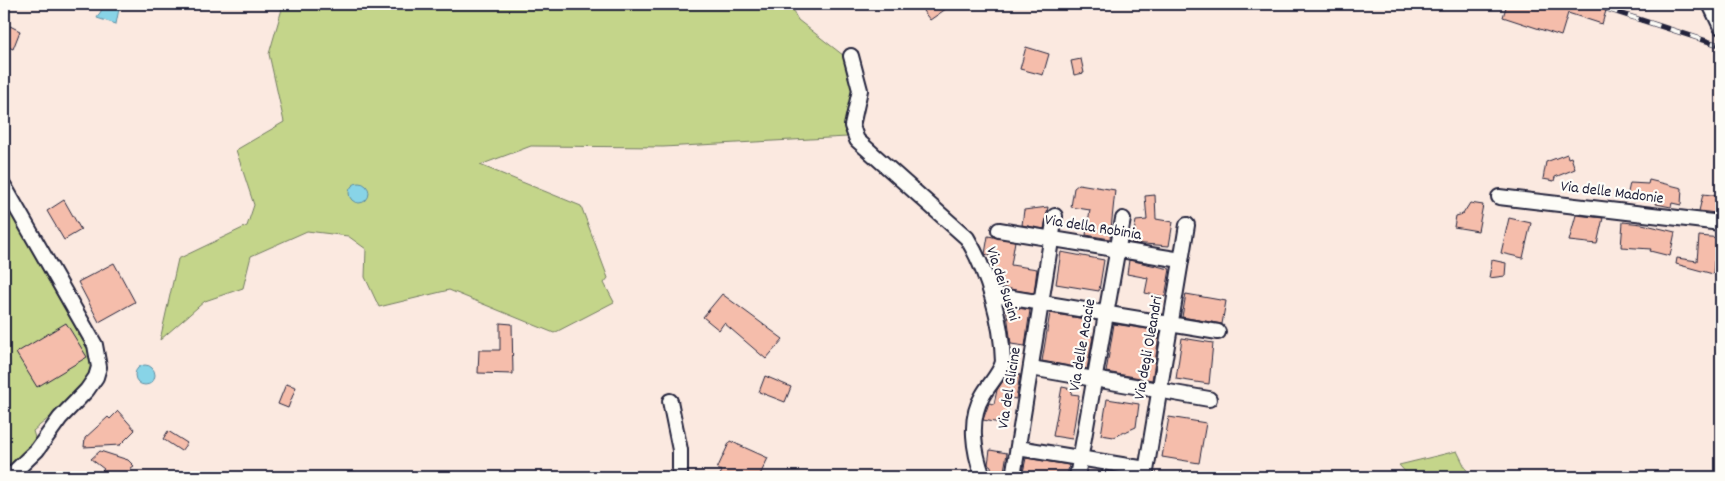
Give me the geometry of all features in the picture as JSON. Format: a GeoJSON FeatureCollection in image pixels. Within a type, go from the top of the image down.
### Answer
{"type":"FeatureCollection","features":[{"type":"Feature","properties":{"kind":"street"},"geometry":{"type":"LineString","coordinates":[[1710,4],[1721,27]]}},
{"type":"Feature","properties":{"kind":"street","name":"Via dei Susini"},"geometry":{"type":"LineString","coordinates":[[851,56],[860,90],[852,126],[857,140],[967,238],[977,254],[986,281],[999,329],[1003,362],[981,396],[975,414],[976,450],[983,477]]}},
{"type":"Feature","properties":{"kind":"street"},"geometry":{"type":"LineString","coordinates":[[4,186],[94,345],[99,367],[96,377],[88,390],[60,418],[37,450],[9,477]]}},
{"type":"Feature","properties":{"kind":"street","name":"Via delle Madonie"},"geometry":{"type":"LineString","coordinates":[[1499,197],[1721,223]]}},
{"type":"Feature","properties":{"kind":"street","name":"Via del Glicine"},"geometry":{"type":"LineString","coordinates":[[1013,477],[1055,216]]}},
{"type":"Feature","properties":{"kind":"street","name":"Via delle Acacie"},"geometry":{"type":"LineString","coordinates":[[1077,477],[1123,219]]}},
{"type":"Feature","properties":{"kind":"street","name":"Via degli Oleandri"},"geometry":{"type":"LineString","coordinates":[[1145,473],[1187,225]]}},
{"type":"Feature","properties":{"kind":"street","name":"Via della Robinia"},"geometry":{"type":"LineString","coordinates":[[1000,230],[1181,260]]}},
{"type":"Feature","properties":{"kind":"street"},"geometry":{"type":"LineString","coordinates":[[1000,296],[1218,332]]}},
{"type":"Feature","properties":{"kind":"street"},"geometry":{"type":"LineString","coordinates":[[1031,368],[1209,399]]}},
{"type":"Feature","properties":{"kind":"street"},"geometry":{"type":"LineString","coordinates":[[670,401],[680,450],[680,477]]}},
{"type":"Feature","properties":{"kind":"street"},"geometry":{"type":"LineString","coordinates":[[1018,448],[1081,458],[1145,473]]}},
{"type":"Feature","properties":{"kind":"green space"},"geometry":{"type":"Polygon","coordinates":[[[274,4],[794,4],[794,13],[798,20],[848,59],[855,101],[847,137],[663,147],[531,146],[480,165],[581,206],[608,278],[604,283],[614,302],[554,333],[449,290],[379,307],[365,277],[366,249],[348,236],[307,231],[251,256],[243,288],[205,301],[160,340],[178,259],[247,226],[254,205],[236,150],[284,122],[269,54],[282,9],[274,4]]]}},
{"type":"Feature","properties":{"kind":"green space"},"geometry":{"type":"Polygon","coordinates":[[[4,202],[92,357],[86,380],[79,390],[33,431],[36,441],[30,450],[4,473],[4,202]]]}},
{"type":"Feature","properties":{"kind":"green space"},"geometry":{"type":"Polygon","coordinates":[[[1457,451],[1470,477],[1410,477],[1399,465],[1457,451]]]}},
{"type":"Feature","properties":{"kind":"water"},"geometry":{"type":"Polygon","coordinates":[[[105,4],[120,4],[116,24],[97,18],[105,4]]]}},
{"type":"Feature","properties":{"kind":"water"},"geometry":{"type":"Polygon","coordinates":[[[359,183],[366,186],[369,193],[366,200],[359,203],[352,200],[349,193],[352,186],[359,183]]]}},
{"type":"Feature","properties":{"kind":"water"},"geometry":{"type":"Polygon","coordinates":[[[141,365],[149,365],[155,371],[155,379],[149,385],[141,385],[135,379],[135,371],[141,365]]]}},
{"type":"Feature","properties":{"kind":"building"},"geometry":{"type":"Polygon","coordinates":[[[933,4],[953,4],[930,20],[923,11],[933,4]]]}},
{"type":"Feature","properties":{"kind":"building"},"geometry":{"type":"Polygon","coordinates":[[[1507,4],[1608,4],[1602,24],[1568,13],[1561,36],[1503,17],[1507,4]]]}},
{"type":"Feature","properties":{"kind":"building"},"geometry":{"type":"Polygon","coordinates":[[[10,26],[20,31],[13,49],[4,45],[10,26]]]}},
{"type":"Feature","properties":{"kind":"building"},"geometry":{"type":"Polygon","coordinates":[[[1026,47],[1049,54],[1043,75],[1020,69],[1026,47]]]}},
{"type":"Feature","properties":{"kind":"building"},"geometry":{"type":"Polygon","coordinates":[[[1081,59],[1084,73],[1074,75],[1071,61],[1081,59]]]}},
{"type":"Feature","properties":{"kind":"building"},"geometry":{"type":"Polygon","coordinates":[[[1567,154],[1568,158],[1571,157],[1575,169],[1555,177],[1554,181],[1543,179],[1546,162],[1567,154]]]}},
{"type":"Feature","properties":{"kind":"building"},"geometry":{"type":"Polygon","coordinates":[[[1649,180],[1682,188],[1681,205],[1672,203],[1671,207],[1656,204],[1657,199],[1627,197],[1630,183],[1648,184],[1649,180]]]}},
{"type":"Feature","properties":{"kind":"building"},"geometry":{"type":"Polygon","coordinates":[[[1079,184],[1115,190],[1110,239],[1086,235],[1090,210],[1071,207],[1074,188],[1079,184]]]}},
{"type":"Feature","properties":{"kind":"building"},"geometry":{"type":"Polygon","coordinates":[[[1703,194],[1720,196],[1716,213],[1699,211],[1703,194]]]}},
{"type":"Feature","properties":{"kind":"building"},"geometry":{"type":"Polygon","coordinates":[[[1155,195],[1156,219],[1173,222],[1169,246],[1132,243],[1136,221],[1147,220],[1145,196],[1155,195]]]}},
{"type":"Feature","properties":{"kind":"building"},"geometry":{"type":"Polygon","coordinates":[[[64,200],[81,230],[64,240],[47,211],[64,200]]]}},
{"type":"Feature","properties":{"kind":"building"},"geometry":{"type":"Polygon","coordinates":[[[1470,203],[1483,205],[1478,231],[1454,227],[1456,216],[1463,214],[1470,203]]]}},
{"type":"Feature","properties":{"kind":"building"},"geometry":{"type":"Polygon","coordinates":[[[1048,207],[1044,229],[1022,225],[1024,210],[1048,207]]]}},
{"type":"Feature","properties":{"kind":"building"},"geometry":{"type":"Polygon","coordinates":[[[1576,215],[1603,218],[1597,244],[1569,241],[1576,215]]]}},
{"type":"Feature","properties":{"kind":"building"},"geometry":{"type":"Polygon","coordinates":[[[1509,218],[1531,223],[1523,258],[1501,253],[1509,218]]]}},
{"type":"Feature","properties":{"kind":"building"},"geometry":{"type":"Polygon","coordinates":[[[1623,222],[1642,224],[1675,232],[1670,256],[1650,251],[1651,249],[1621,247],[1623,222]]]}},
{"type":"Feature","properties":{"kind":"building"},"geometry":{"type":"Polygon","coordinates":[[[988,236],[1015,241],[1011,265],[1037,269],[1034,293],[998,288],[990,265],[991,256],[985,254],[988,236]]]}},
{"type":"Feature","properties":{"kind":"building"},"geometry":{"type":"Polygon","coordinates":[[[1699,236],[1721,238],[1721,262],[1714,261],[1713,274],[1676,264],[1677,258],[1697,261],[1699,236]]]}},
{"type":"Feature","properties":{"kind":"building"},"geometry":{"type":"Polygon","coordinates":[[[1061,252],[1104,260],[1099,291],[1056,284],[1061,252]]]}},
{"type":"Feature","properties":{"kind":"building"},"geometry":{"type":"Polygon","coordinates":[[[1129,260],[1170,269],[1165,297],[1145,293],[1148,278],[1127,274],[1129,260]]]}},
{"type":"Feature","properties":{"kind":"building"},"geometry":{"type":"Polygon","coordinates":[[[1492,260],[1506,263],[1505,276],[1489,278],[1492,260]]]}},
{"type":"Feature","properties":{"kind":"building"},"geometry":{"type":"Polygon","coordinates":[[[114,263],[135,302],[99,322],[78,282],[114,263]]]}},
{"type":"Feature","properties":{"kind":"building"},"geometry":{"type":"Polygon","coordinates":[[[722,294],[783,339],[766,359],[724,323],[719,330],[703,317],[722,294]]]}},
{"type":"Feature","properties":{"kind":"building"},"geometry":{"type":"Polygon","coordinates":[[[1186,294],[1226,301],[1222,324],[1182,317],[1186,294]]]}},
{"type":"Feature","properties":{"kind":"building"},"geometry":{"type":"Polygon","coordinates":[[[1006,306],[1030,310],[1025,346],[1011,344],[1006,306]]]}},
{"type":"Feature","properties":{"kind":"building"},"geometry":{"type":"Polygon","coordinates":[[[1050,313],[1090,320],[1088,336],[1093,336],[1087,369],[1042,361],[1050,313]]]}},
{"type":"Feature","properties":{"kind":"building"},"geometry":{"type":"Polygon","coordinates":[[[66,323],[87,357],[37,387],[16,353],[66,323]]]}},
{"type":"Feature","properties":{"kind":"building"},"geometry":{"type":"Polygon","coordinates":[[[500,323],[512,324],[513,374],[478,373],[479,350],[500,350],[500,323]]]}},
{"type":"Feature","properties":{"kind":"building"},"geometry":{"type":"Polygon","coordinates":[[[1114,324],[1160,331],[1152,380],[1106,372],[1114,324]]]}},
{"type":"Feature","properties":{"kind":"building"},"geometry":{"type":"Polygon","coordinates":[[[1182,338],[1213,343],[1209,384],[1176,379],[1182,338]]]}},
{"type":"Feature","properties":{"kind":"building"},"geometry":{"type":"Polygon","coordinates":[[[1009,372],[1020,374],[1016,399],[1010,398],[1006,424],[983,420],[989,403],[994,404],[997,390],[1009,372]]]}},
{"type":"Feature","properties":{"kind":"building"},"geometry":{"type":"Polygon","coordinates":[[[765,376],[791,387],[785,402],[759,392],[765,376]]]}},
{"type":"Feature","properties":{"kind":"building"},"geometry":{"type":"Polygon","coordinates":[[[286,384],[296,387],[288,408],[278,404],[286,384]]]}},
{"type":"Feature","properties":{"kind":"building"},"geometry":{"type":"Polygon","coordinates":[[[1062,387],[1072,389],[1071,394],[1079,395],[1072,439],[1053,436],[1062,387]]]}},
{"type":"Feature","properties":{"kind":"building"},"geometry":{"type":"Polygon","coordinates":[[[1107,399],[1139,404],[1136,427],[1114,437],[1101,435],[1107,399]]]}},
{"type":"Feature","properties":{"kind":"building"},"geometry":{"type":"Polygon","coordinates":[[[118,411],[135,430],[120,445],[84,447],[85,438],[108,417],[110,419],[118,411]]]}},
{"type":"Feature","properties":{"kind":"building"},"geometry":{"type":"Polygon","coordinates":[[[1169,417],[1206,423],[1199,463],[1162,457],[1169,417]]]}},
{"type":"Feature","properties":{"kind":"building"},"geometry":{"type":"Polygon","coordinates":[[[168,431],[187,443],[181,451],[163,439],[168,431]]]}},
{"type":"Feature","properties":{"kind":"building"},"geometry":{"type":"Polygon","coordinates":[[[730,441],[768,458],[759,477],[719,477],[722,471],[717,469],[730,441]]]}},
{"type":"Feature","properties":{"kind":"building"},"geometry":{"type":"Polygon","coordinates":[[[990,450],[1007,453],[1003,477],[992,477],[991,466],[988,464],[990,450]]]}},
{"type":"Feature","properties":{"kind":"building"},"geometry":{"type":"Polygon","coordinates":[[[100,451],[128,460],[134,466],[131,468],[130,477],[96,477],[104,469],[91,459],[100,451]]]}},
{"type":"Feature","properties":{"kind":"building"},"geometry":{"type":"Polygon","coordinates":[[[1026,458],[1069,465],[1067,477],[1022,477],[1026,458]]]}},
{"type":"Feature","properties":{"kind":"railway"},"geometry":{"type":"LineString","coordinates":[[1607,9],[1716,44]]}}]}
